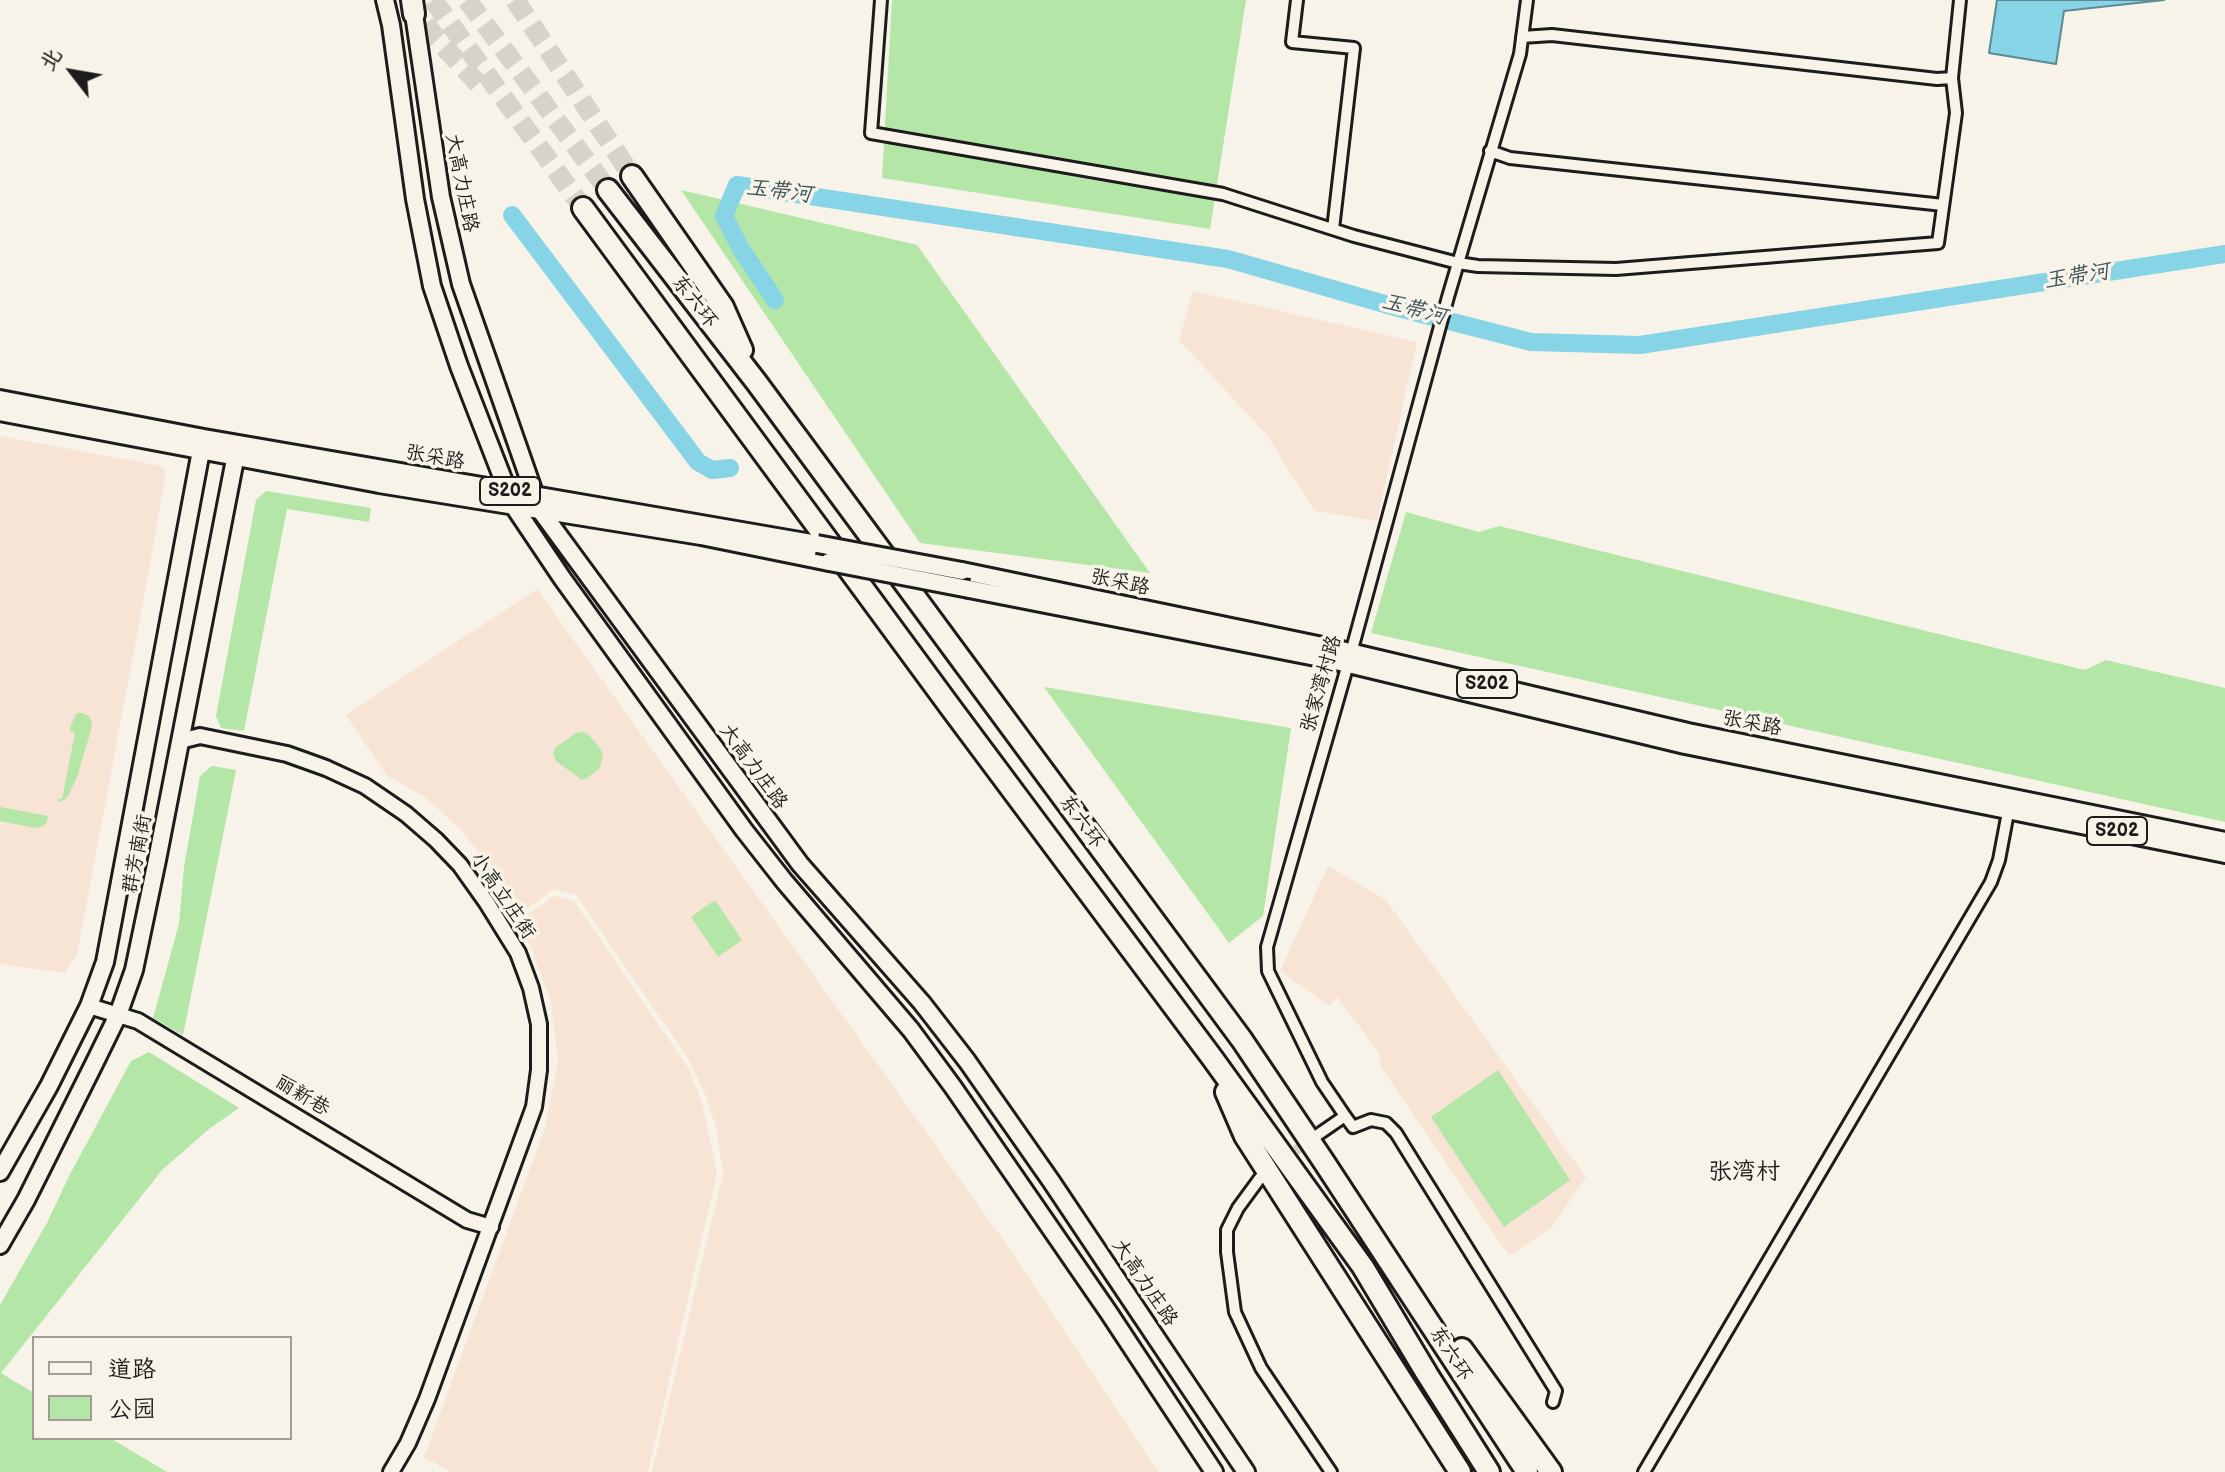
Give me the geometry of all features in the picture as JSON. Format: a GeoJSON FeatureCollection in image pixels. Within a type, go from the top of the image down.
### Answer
{"type":"FeatureCollection","features":[{"type":"Feature","properties":{"kind":"highway"},"geometry":{"type":"LineString","coordinates":[[632,176],[723,307],[757,383]]}},
{"type":"Feature","properties":{"kind":"highway","name":"东六环"},"geometry":{"type":"LineString","coordinates":[[608,190],[757,383],[1242,1040],[1527,1472]]}},
{"type":"Feature","properties":{"kind":"highway","name":"东六环"},"geometry":{"type":"LineString","coordinates":[[583,208],[1213,1059],[1363,1267],[1489,1472]]}},
{"type":"Feature","properties":{"kind":"highway"},"geometry":{"type":"LineString","coordinates":[[1213,1059],[1245,1136],[1460,1472]]}},
{"type":"Feature","properties":{"kind":"highway"},"geometry":{"type":"LineString","coordinates":[[1324,1162],[1551,1472]]}},
{"type":"Feature","properties":{"kind":"main road"},"geometry":{"type":"LineString","coordinates":[[385,0],[415,199],[432,286],[510,498],[562,578],[752,840],[911,1030],[953,1087],[1214,1472]]}},
{"type":"Feature","properties":{"kind":"main road","name":"大高力庄路"},"geometry":{"type":"LineString","coordinates":[[412,5],[441,197],[461,284],[537,502],[800,864],[922,1003],[967,1061],[1246,1472]]}},
{"type":"Feature","properties":{"kind":"main road","name":"张采路"},"geometry":{"type":"LineString","coordinates":[[0,399],[236,451],[510,498],[817,544],[962,571],[1349,658],[1671,742],[2225,841]]}},
{"type":"Feature","properties":{"kind":"main road","name":"张采路"},"geometry":{"type":"LineString","coordinates":[[0,412],[202,444]]}},
{"type":"Feature","properties":{"kind":"main road","name":"群芳南街"},"geometry":{"type":"LineString","coordinates":[[0,1172],[49,1086],[89,1006],[105,962],[202,444]]}},
{"type":"Feature","properties":{"kind":"main road","name":"群芳南街"},"geometry":{"type":"LineString","coordinates":[[0,1245],[26,1200],[118,1015],[134,970],[236,451]]}},
{"type":"Feature","properties":{"kind":"main road","name":"张采路"},"geometry":{"type":"LineString","coordinates":[[537,502],[969,589],[1349,658]]}},
{"type":"Feature","properties":{"kind":"main road"},"geometry":{"type":"LineString","coordinates":[[562,578],[561,570],[568,560],[579,562]]}},
{"type":"Feature","properties":{"kind":"main road","name":"张采路"},"geometry":{"type":"LineString","coordinates":[[2010,803],[2225,854]]}},
{"type":"Feature","properties":{"kind":"street"},"geometry":{"type":"LineString","coordinates":[[881,0],[871,133],[1223,194],[1333,229],[1458,263],[1616,269],[1938,243],[1956,113],[1952,78],[1960,0]]}},
{"type":"Feature","properties":{"kind":"street"},"geometry":{"type":"LineString","coordinates":[[1297,0],[1292,42],[1354,48],[1333,229]]}},
{"type":"Feature","properties":{"kind":"street","name":"张家湾村路"},"geometry":{"type":"LineString","coordinates":[[1345,1116],[1322,1082],[1268,971],[1267,947],[1448,297],[1520,54],[1527,0]]}},
{"type":"Feature","properties":{"kind":"street"},"geometry":{"type":"LineString","coordinates":[[1522,37],[1552,35],[1937,79],[1952,78]]}},
{"type":"Feature","properties":{"kind":"street"},"geometry":{"type":"LineString","coordinates":[[1490,151],[1510,158],[1943,205]]}},
{"type":"Feature","properties":{"kind":"street","name":"小高立庄街"},"geometry":{"type":"LineString","coordinates":[[180,741],[200,736],[287,754],[365,786],[406,814],[460,865],[518,953],[531,988],[539,1024],[539,1070],[534,1107],[427,1399],[408,1443],[391,1472]]}},
{"type":"Feature","properties":{"kind":"street"},"geometry":{"type":"LineString","coordinates":[[1644,1472],[1991,882],[1999,860],[2010,803]]}},
{"type":"Feature","properties":{"kind":"street","name":"丽新巷"},"geometry":{"type":"LineString","coordinates":[[89,1006],[145,1025],[467,1220],[491,1227]]}},
{"type":"Feature","properties":{"kind":"street"},"geometry":{"type":"LineString","coordinates":[[1316,1136],[1345,1116],[1353,1127],[1371,1120],[1386,1123],[1396,1133],[1556,1391],[1553,1402]]}},
{"type":"Feature","properties":{"kind":"street"},"geometry":{"type":"LineString","coordinates":[[1260,1178],[1238,1208],[1227,1230],[1235,1312],[1261,1368],[1331,1472]]}},
{"type":"Feature","properties":{"kind":"shaded area"},"geometry":{"type":"Polygon","coordinates":[[[1193,291],[1417,342],[1377,521],[1315,511],[1266,434],[1179,340],[1193,291]]]}},
{"type":"Feature","properties":{"kind":"shaded area"},"geometry":{"type":"Polygon","coordinates":[[[0,436],[161,466],[166,472],[77,954],[65,973],[0,964],[0,436]]]}},
{"type":"Feature","properties":{"kind":"shaded area"},"geometry":{"type":"Polygon","coordinates":[[[537,589],[1009,1248],[1158,1472],[652,1472],[723,1173],[716,1127],[704,1091],[689,1060],[576,895],[554,889],[525,910],[461,830],[425,797],[387,776],[346,715],[537,589]]]}},
{"type":"Feature","properties":{"kind":"shaded area"},"geometry":{"type":"Polygon","coordinates":[[[1328,866],[1385,899],[1586,1177],[1552,1227],[1509,1256],[1381,1067],[1378,1051],[1337,997],[1330,1006],[1280,971],[1328,866]]]}},
{"type":"Feature","properties":{"kind":"shaded area"},"geometry":{"type":"Polygon","coordinates":[[[554,896],[574,901],[687,1066],[702,1102],[717,1173],[648,1472],[450,1472],[424,1457],[545,1128],[558,1061],[551,1002],[518,922],[554,896]]]}},
{"type":"Feature","properties":{"kind":"green space"},"geometry":{"type":"Polygon","coordinates":[[[892,0],[1246,0],[1210,229],[882,178],[892,0]]]}},
{"type":"Feature","properties":{"kind":"green space"},"geometry":{"type":"Polygon","coordinates":[[[681,190],[917,245],[1150,573],[920,543],[681,190]]]}},
{"type":"Feature","properties":{"kind":"green space"},"geometry":{"type":"Polygon","coordinates":[[[266,491],[371,508],[369,522],[287,509],[244,731],[221,728],[216,716],[256,500],[266,491]]]}},
{"type":"Feature","properties":{"kind":"green space"},"geometry":{"type":"Polygon","coordinates":[[[1406,512],[1479,532],[1499,526],[2085,670],[2106,660],[2225,688],[2225,822],[1371,633],[1406,512]]]}},
{"type":"Feature","properties":{"kind":"green space"},"geometry":{"type":"Polygon","coordinates":[[[1044,687],[1291,728],[1263,916],[1229,943],[1044,687]]]}},
{"type":"Feature","properties":{"kind":"green space"},"geometry":{"type":"Polygon","coordinates":[[[77,713],[89,716],[91,730],[77,777],[67,798],[60,802],[57,799],[62,799],[75,733],[70,731],[71,725],[77,713]]]}},
{"type":"Feature","properties":{"kind":"green space"},"geometry":{"type":"Polygon","coordinates":[[[584,732],[603,756],[599,769],[582,780],[556,761],[553,753],[556,747],[576,733],[584,732]]]}},
{"type":"Feature","properties":{"kind":"green space"},"geometry":{"type":"Polygon","coordinates":[[[212,766],[236,770],[183,1035],[153,1018],[179,924],[184,867],[200,776],[212,766]]]}},
{"type":"Feature","properties":{"kind":"green space"},"geometry":{"type":"Polygon","coordinates":[[[0,807],[48,816],[47,822],[35,828],[0,821],[0,807]]]}},
{"type":"Feature","properties":{"kind":"green space"},"geometry":{"type":"Polygon","coordinates":[[[715,900],[742,940],[718,957],[691,917],[715,900]]]}},
{"type":"Feature","properties":{"kind":"green space"},"geometry":{"type":"Polygon","coordinates":[[[149,1052],[239,1108],[209,1129],[162,1170],[1,1373],[32,1392],[32,1440],[113,1440],[167,1472],[0,1472],[0,1305],[47,1223],[131,1061],[149,1052]]]}},
{"type":"Feature","properties":{"kind":"green space"},"geometry":{"type":"Polygon","coordinates":[[[1498,1070],[1570,1180],[1504,1227],[1431,1117],[1498,1070]]]}},
{"type":"Feature","properties":{"kind":"water"},"geometry":{"type":"Polygon","coordinates":[[[1997,0],[2164,0],[2064,11],[2056,64],[1989,53],[1997,0]]]}},
{"type":"Feature","properties":{"kind":"waterway","name":"玉带河"},"geometry":{"type":"LineString","coordinates":[[775,300],[741,249],[724,216],[737,185],[1228,259],[1531,342],[1640,345],[2225,254]]}},
{"type":"Feature","properties":{"kind":"waterway","name":"玉带河"},"geometry":{"type":"LineString","coordinates":[[512,215],[698,462],[712,470],[730,468]]}},
{"type":"Feature","properties":{"kind":"tunnel"},"geometry":{"type":"LineString","coordinates":[[407,0],[436,38],[485,91]]}},
{"type":"Feature","properties":{"kind":"tunnel"},"geometry":{"type":"LineString","coordinates":[[433,0],[583,208]]}},
{"type":"Feature","properties":{"kind":"tunnel"},"geometry":{"type":"LineString","coordinates":[[467,0],[608,190]]}},
{"type":"Feature","properties":{"kind":"tunnel"},"geometry":{"type":"LineString","coordinates":[[515,0],[632,176]]}},
{"type":"Feature","properties":{"kind":"tunnel"},"geometry":{"type":"LineString","coordinates":[[1284,1160],[1312,1138]]}},
{"type":"Feature","properties":{"kind":"district","name":"张湾村"},"geometry":{"type":"Point","coordinates":[1744,1173]}}]}
